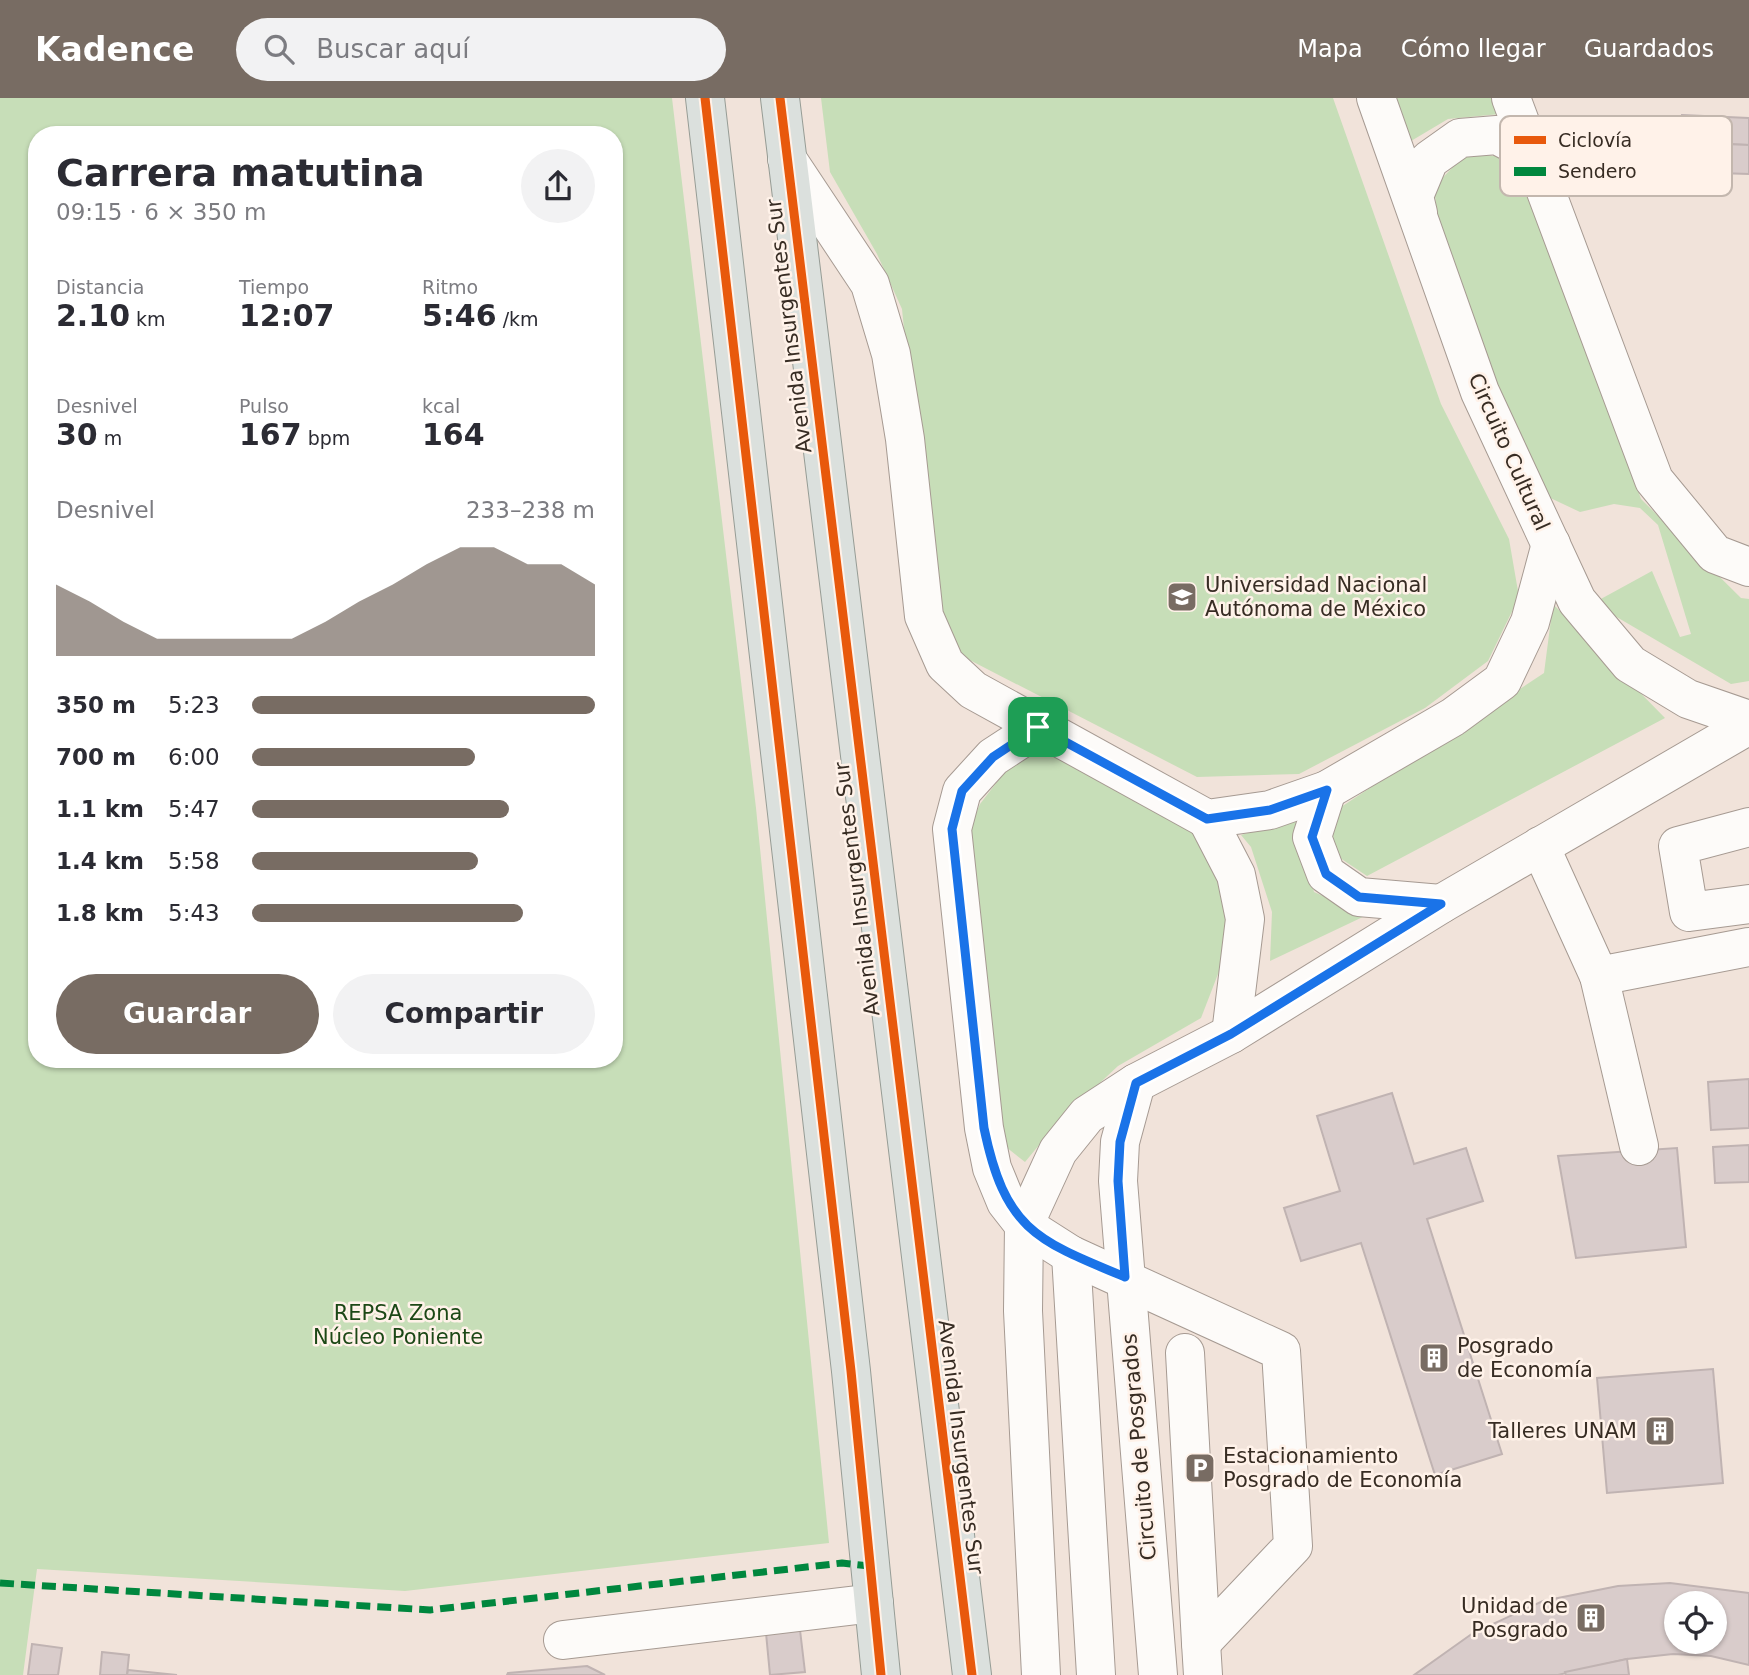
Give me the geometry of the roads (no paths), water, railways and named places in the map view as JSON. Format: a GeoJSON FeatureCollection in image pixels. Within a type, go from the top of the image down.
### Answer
{"type":"FeatureCollection","features":[{"type":"Feature","properties":{"kind":"main road"},"geometry":{"type":"LineString","coordinates":[[705,98],[851,1371],[881,1675]]}},
{"type":"Feature","properties":{"kind":"main road","name":"Avenida Insurgentes Sur"},"geometry":{"type":"LineString","coordinates":[[780,98],[972,1675]]}},
{"type":"Feature","properties":{"kind":"street","name":"Circuito Cultural"},"geometry":{"type":"LineString","coordinates":[[1376,98],[1421,233],[1480,392],[1577,601],[1630,664],[1688,699],[1749,723]]}},
{"type":"Feature","properties":{"kind":"street"},"geometry":{"type":"LineString","coordinates":[[1511,98],[1518,116]]}},
{"type":"Feature","properties":{"kind":"street"},"geometry":{"type":"LineString","coordinates":[[1421,233],[1415,196],[1429,160],[1460,138],[1500,137]]}},
{"type":"Feature","properties":{"kind":"street"},"geometry":{"type":"LineString","coordinates":[[787,159],[870,284],[891,354],[905,439],[924,616],[945,664],[973,690],[1207,819],[1236,875],[1245,919],[1231,1034]]}},
{"type":"Feature","properties":{"kind":"street"},"geometry":{"type":"LineString","coordinates":[[1547,196],[1654,480],[1715,554],[1749,567]]}},
{"type":"Feature","properties":{"kind":"street"},"geometry":{"type":"LineString","coordinates":[[1207,819],[1270,810],[1327,790],[1452,717],[1502,681],[1530,622],[1551,544]]}},
{"type":"Feature","properties":{"kind":"street"},"geometry":{"type":"LineString","coordinates":[[1041,1675],[1023,1311],[1024,1225],[1058,1151],[1087,1115],[1136,1083],[1231,1034],[1441,904],[1749,723]]}},
{"type":"Feature","properties":{"kind":"street"},"geometry":{"type":"LineString","coordinates":[[1038,727],[993,757],[962,791],[952,829],[984,1128],[992,1168],[1006,1202],[1024,1225],[1071,1255],[1125,1277],[1281,1350],[1293,1546],[1202,1659]]}},
{"type":"Feature","properties":{"kind":"street"},"geometry":{"type":"LineString","coordinates":[[1327,790],[1312,837],[1326,874],[1359,897],[1441,904]]}},
{"type":"Feature","properties":{"kind":"street"},"geometry":{"type":"LineString","coordinates":[[1749,827],[1678,846],[1689,912],[1749,904]]}},
{"type":"Feature","properties":{"kind":"street"},"geometry":{"type":"LineString","coordinates":[[1540,846],[1599,976],[1639,1146]]}},
{"type":"Feature","properties":{"kind":"street"},"geometry":{"type":"LineString","coordinates":[[1599,976],[1749,947]]}},
{"type":"Feature","properties":{"kind":"street","name":"Circuito de Posgrados"},"geometry":{"type":"LineString","coordinates":[[1136,1083],[1120,1142],[1118,1181],[1157,1675]]}},
{"type":"Feature","properties":{"kind":"street"},"geometry":{"type":"LineString","coordinates":[[1071,1255],[1096,1675]]}},
{"type":"Feature","properties":{"kind":"street"},"geometry":{"type":"LineString","coordinates":[[1185,1353],[1202,1659]]}},
{"type":"Feature","properties":{"kind":"street"},"geometry":{"type":"LineString","coordinates":[[563,1640],[874,1603]]}},
{"type":"Feature","properties":{"kind":"place","name":"Universidad Nacional Autónoma de México"},"geometry":{"type":"Point","coordinates":[1182,597]}},
{"type":"Feature","properties":{"kind":"place","name":"Posgrado de Economía"},"geometry":{"type":"Point","coordinates":[1434,1358]}},
{"type":"Feature","properties":{"kind":"place","name":"Talleres UNAM"},"geometry":{"type":"Point","coordinates":[1660,1431]}},
{"type":"Feature","properties":{"kind":"place","name":"Estacionamiento Posgrado de Economía"},"geometry":{"type":"Point","coordinates":[1200,1468]}},
{"type":"Feature","properties":{"kind":"place","name":"Unidad de Posgrado"},"geometry":{"type":"Point","coordinates":[1591,1618]}},
{"type":"Feature","properties":{"kind":"park label","name":"REPSA Zona Núcleo Poniente"},"geometry":{"type":"Point","coordinates":[398,1325]}}]}
